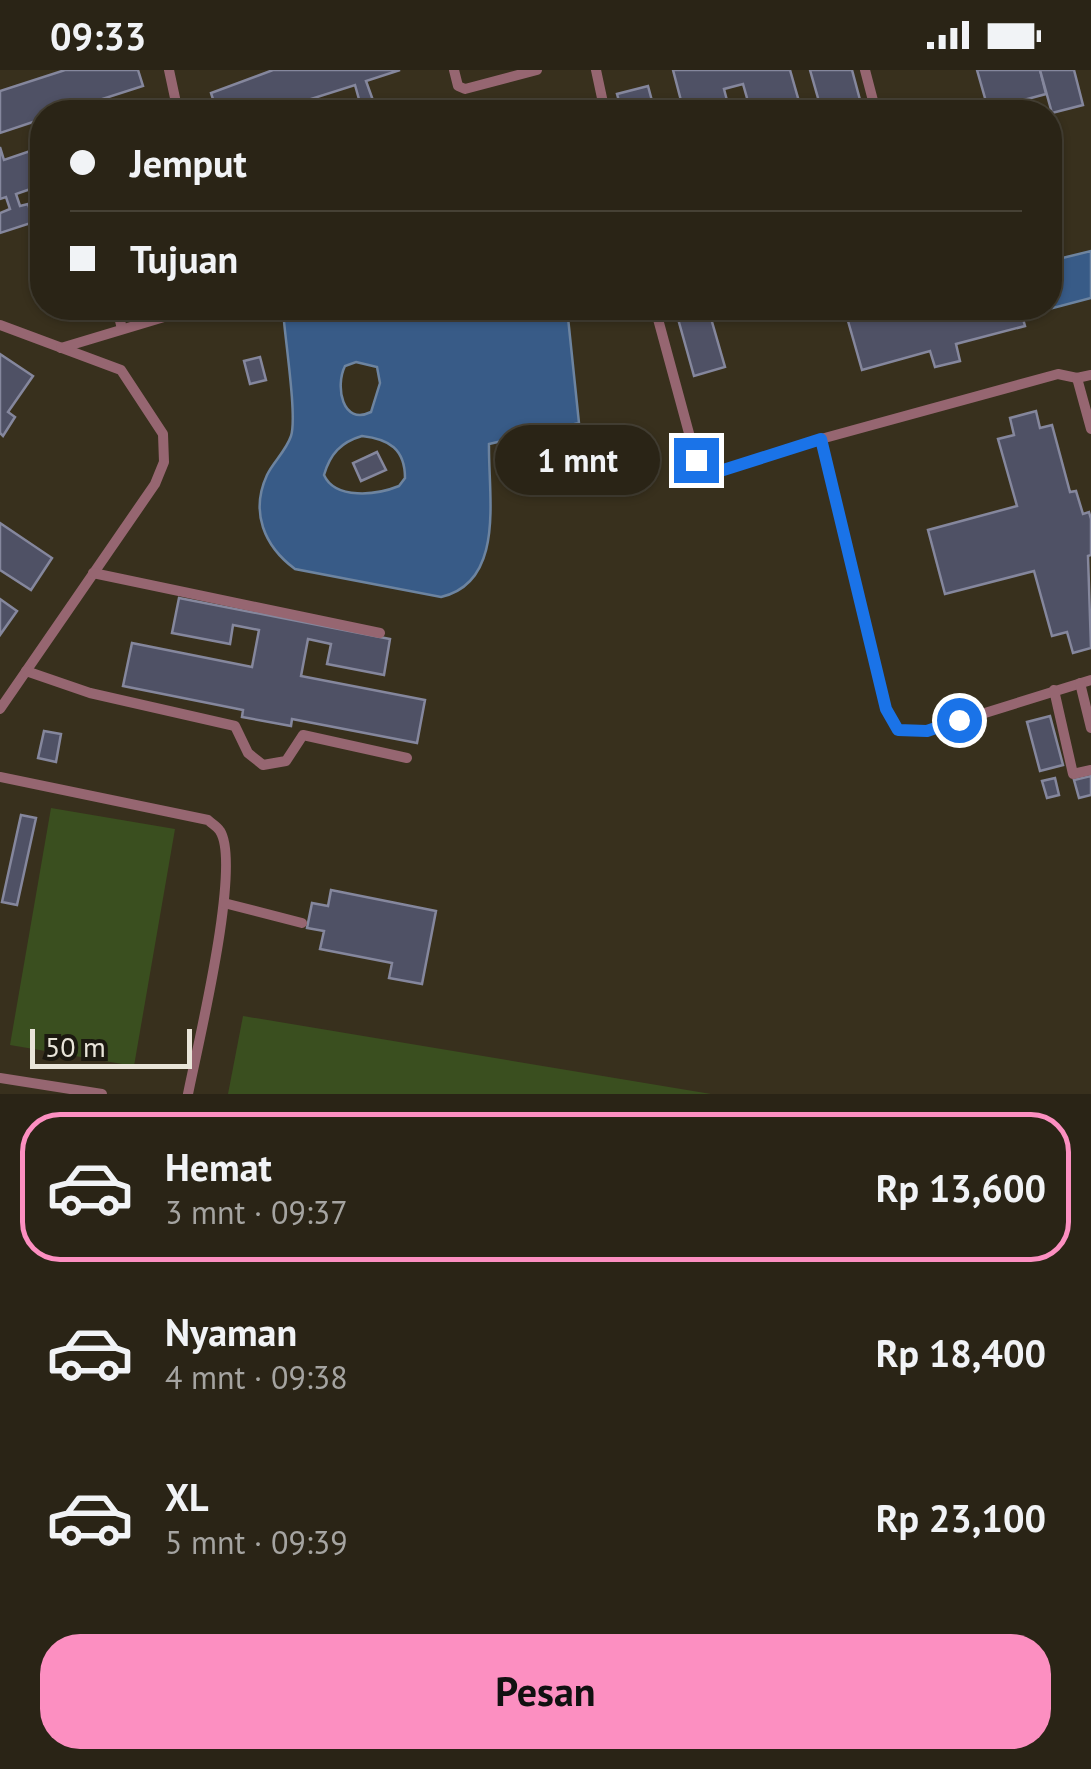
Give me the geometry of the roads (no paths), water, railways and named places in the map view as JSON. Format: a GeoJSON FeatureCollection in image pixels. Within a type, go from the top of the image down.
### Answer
{"type":"FeatureCollection","features":[{"type":"Feature","properties":{"kind":"lane"},"geometry":{"type":"LineString","coordinates":[[169,70],[175,100]]}},
{"type":"Feature","properties":{"kind":"lane"},"geometry":{"type":"LineString","coordinates":[[454,70],[458,86],[465,89],[538,70]]}},
{"type":"Feature","properties":{"kind":"lane"},"geometry":{"type":"LineString","coordinates":[[596,70],[603,100]]}},
{"type":"Feature","properties":{"kind":"lane"},"geometry":{"type":"LineString","coordinates":[[865,70],[873,100]]}},
{"type":"Feature","properties":{"kind":"lane"},"geometry":{"type":"LineString","coordinates":[[120,320],[122,330]]}},
{"type":"Feature","properties":{"kind":"lane"},"geometry":{"type":"LineString","coordinates":[[61,348],[155,320]]}},
{"type":"Feature","properties":{"kind":"lane"},"geometry":{"type":"LineString","coordinates":[[659,320],[696,460],[717,472],[1058,374],[1077,378],[1091,374]]}},
{"type":"Feature","properties":{"kind":"lane"},"geometry":{"type":"LineString","coordinates":[[0,326],[122,370],[163,434],[164,462],[155,484],[0,709]]}},
{"type":"Feature","properties":{"kind":"lane"},"geometry":{"type":"LineString","coordinates":[[1077,378],[1091,429]]}},
{"type":"Feature","properties":{"kind":"lane"},"geometry":{"type":"LineString","coordinates":[[821,439],[886,709],[898,730],[927,731],[1086,681],[1091,728]]}},
{"type":"Feature","properties":{"kind":"lane"},"geometry":{"type":"LineString","coordinates":[[93,574],[380,633]]}},
{"type":"Feature","properties":{"kind":"lane"},"geometry":{"type":"LineString","coordinates":[[26,670],[90,693],[234,726],[248,753],[263,765],[286,761],[303,735],[408,758]]}},
{"type":"Feature","properties":{"kind":"lane"},"geometry":{"type":"LineString","coordinates":[[1054,690],[1073,774],[1091,770]]}},
{"type":"Feature","properties":{"kind":"lane"},"geometry":{"type":"LineString","coordinates":[[0,777],[208,820],[220,830],[225,849],[224,903],[188,1094]]}},
{"type":"Feature","properties":{"kind":"lane"},"geometry":{"type":"LineString","coordinates":[[224,903],[302,923]]}},
{"type":"Feature","properties":{"kind":"lane"},"geometry":{"type":"LineString","coordinates":[[0,1078],[102,1094]]}},
{"type":"Feature","properties":{"kind":"water"},"geometry":{"type":"Polygon","coordinates":[[[1091,251],[1091,298],[1062,306],[1062,258],[1091,251]]]}},
{"type":"Feature","properties":{"kind":"water"},"geometry":{"type":"Polygon","coordinates":[[[568,320],[579,423],[489,444],[491,511],[484,555],[476,574],[462,588],[441,597],[295,569],[275,550],[263,527],[260,502],[267,475],[291,436],[292,398],[284,321],[568,320]],[[356,362],[345,366],[341,393],[353,414],[371,412],[380,383],[377,367],[356,362]],[[362,436],[342,445],[324,475],[329,483],[357,493],[399,486],[405,478],[402,460],[394,447],[362,436]]]}}]}
